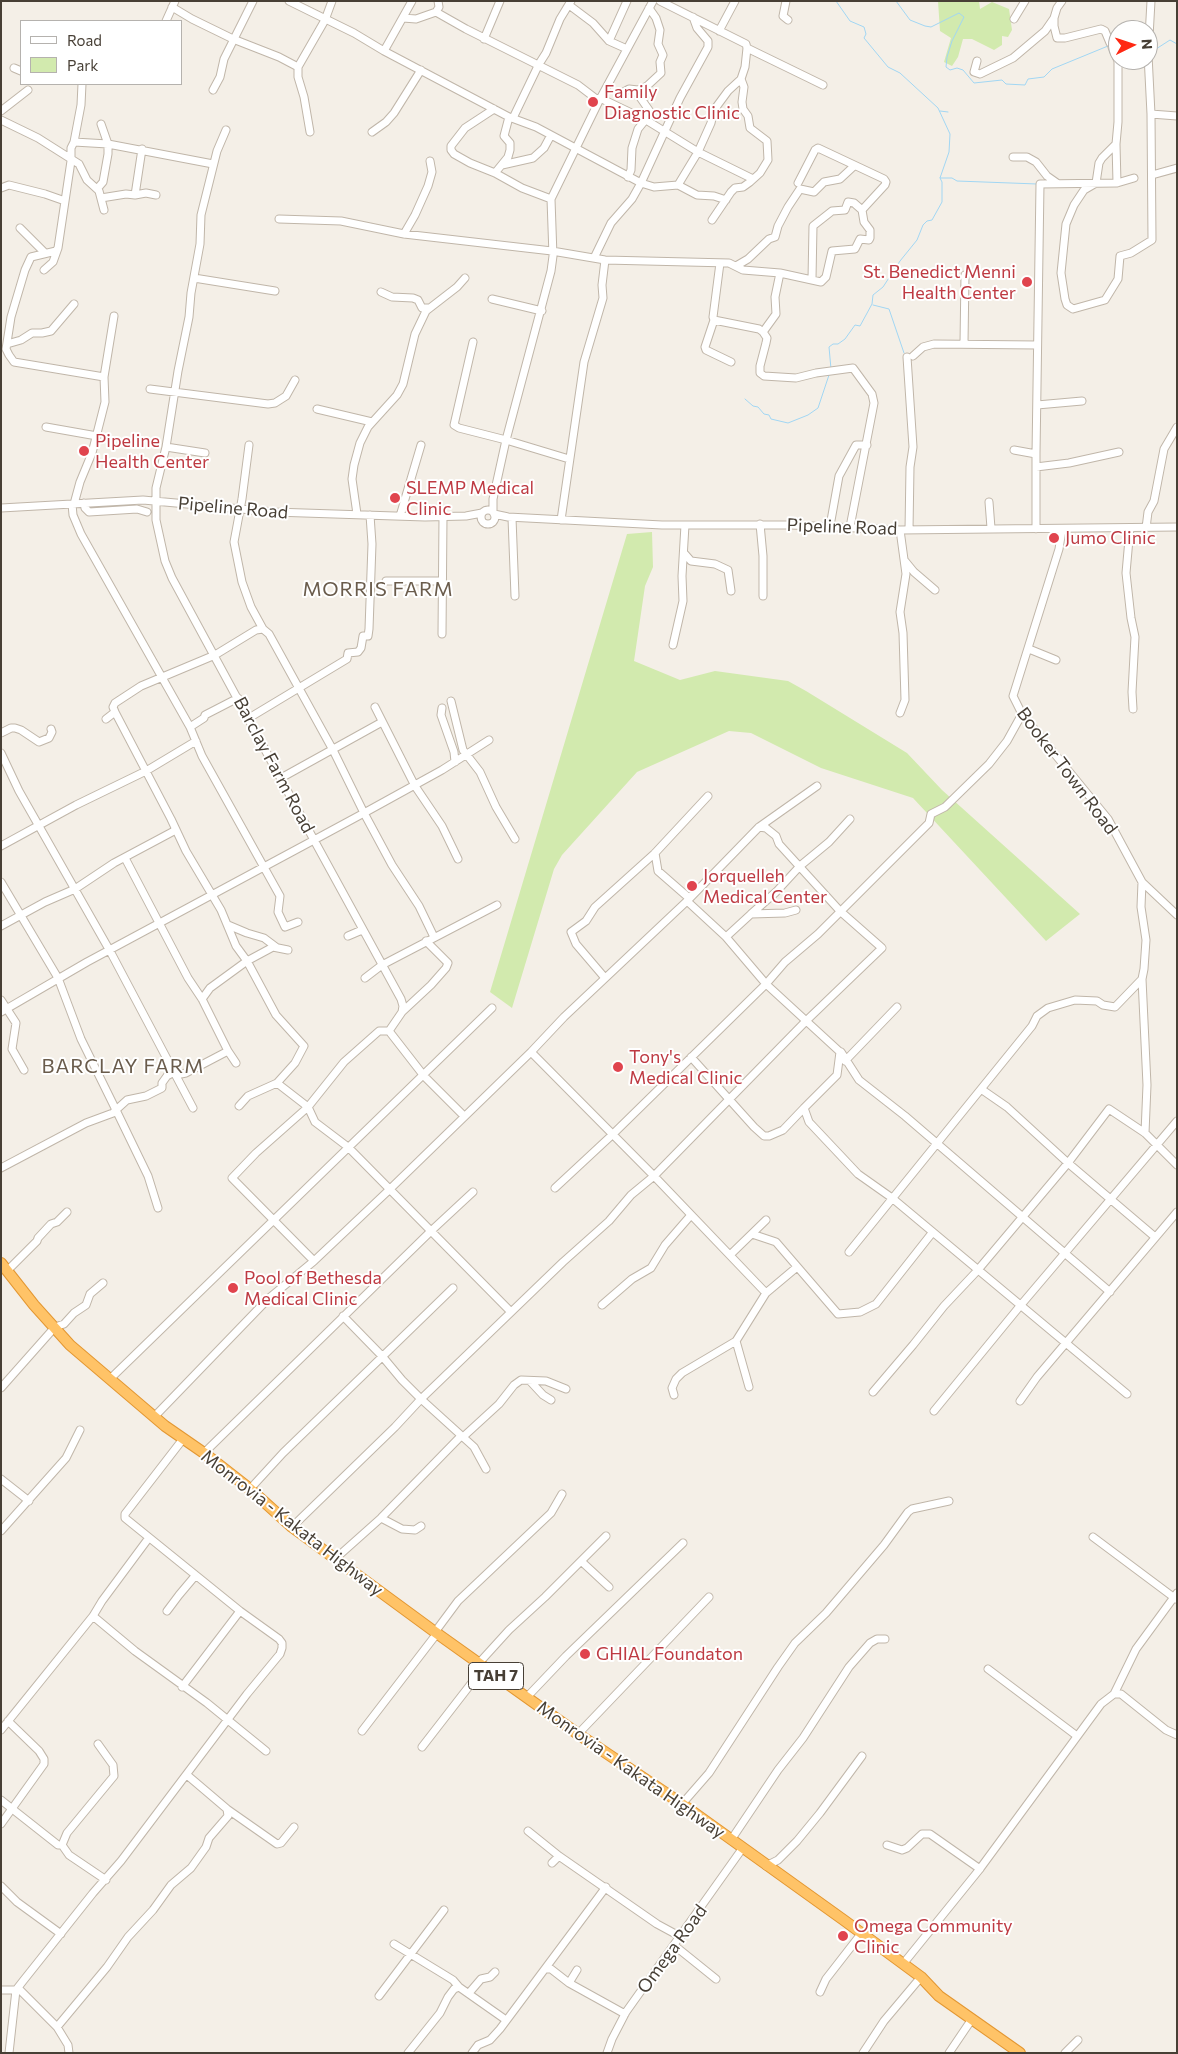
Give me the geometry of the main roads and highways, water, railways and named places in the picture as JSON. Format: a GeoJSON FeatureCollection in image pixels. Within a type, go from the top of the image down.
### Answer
{"type":"FeatureCollection","features":[{"type":"Feature","properties":{"kind":"highway","name":"Monrovia - Kakata Highway"},"geometry":{"type":"LineString","coordinates":[[4,1267],[70,1345],[155,1416],[250,1489],[292,1527],[578,1734],[682,1804],[903,1964],[939,1996],[1020,2053]]}},
{"type":"Feature","properties":{"kind":"waterway"},"geometry":{"type":"LineString","coordinates":[[836,1],[850,21],[864,27],[866,34],[864,38],[888,67],[900,73],[938,108],[950,134],[949,152],[940,178],[952,178],[957,181],[1037,184]]}},
{"type":"Feature","properties":{"kind":"waterway"},"geometry":{"type":"LineString","coordinates":[[896,1],[910,20],[925,26],[931,27],[959,13],[964,17],[952,41],[946,67],[950,70],[957,68],[963,70],[974,83],[1002,80],[1006,84],[1025,85],[1028,79],[1044,77],[1052,69],[1108,46]]}},
{"type":"Feature","properties":{"kind":"waterway"},"geometry":{"type":"LineString","coordinates":[[1158,48],[1170,40],[1177,44]]}},
{"type":"Feature","properties":{"kind":"waterway"},"geometry":{"type":"LineString","coordinates":[[940,111],[948,112]]}},
{"type":"Feature","properties":{"kind":"waterway"},"geometry":{"type":"LineString","coordinates":[[831,369],[829,347],[845,339],[855,325],[860,326],[872,304],[873,295],[883,287],[917,240],[923,225],[927,221],[932,220],[942,202],[942,182],[940,178]]}},
{"type":"Feature","properties":{"kind":"waterway"},"geometry":{"type":"LineString","coordinates":[[873,305],[889,309],[904,353]]}},
{"type":"Feature","properties":{"kind":"waterway"},"geometry":{"type":"LineString","coordinates":[[745,399],[753,406],[758,407],[764,414],[769,415],[771,419],[788,423],[808,415],[818,408],[829,375]]}},
{"type":"Feature","properties":{"kind":"place","name":"Family Diagnostic Clinic"},"geometry":{"type":"Point","coordinates":[593,102]}},
{"type":"Feature","properties":{"kind":"place","name":"St. Benedict Menni Health Center"},"geometry":{"type":"Point","coordinates":[1027,282]}},
{"type":"Feature","properties":{"kind":"place","name":"Pipeline Health Center"},"geometry":{"type":"Point","coordinates":[84,451]}},
{"type":"Feature","properties":{"kind":"place","name":"SLEMP Medical Clinic"},"geometry":{"type":"Point","coordinates":[395,498]}},
{"type":"Feature","properties":{"kind":"place","name":"Jumo Clinic"},"geometry":{"type":"Point","coordinates":[1054,538]}},
{"type":"Feature","properties":{"kind":"place","name":"Jorquelleh Medical Center"},"geometry":{"type":"Point","coordinates":[692,886]}},
{"type":"Feature","properties":{"kind":"place","name":"Tony's Medical Clinic"},"geometry":{"type":"Point","coordinates":[618,1067]}},
{"type":"Feature","properties":{"kind":"place","name":"Pool of Bethesda Medical Clinic"},"geometry":{"type":"Point","coordinates":[233,1288]}},
{"type":"Feature","properties":{"kind":"place","name":"GHIAL Foundaton"},"geometry":{"type":"Point","coordinates":[585,1654]}},
{"type":"Feature","properties":{"kind":"place","name":"Omega Community Clinic"},"geometry":{"type":"Point","coordinates":[843,1936]}},
{"type":"Feature","properties":{"kind":"district","name":"MORRIS FARM"},"geometry":{"type":"Point","coordinates":[378,589]}},
{"type":"Feature","properties":{"kind":"district","name":"BARCLAY FARM"},"geometry":{"type":"Point","coordinates":[123,1066]}}]}
